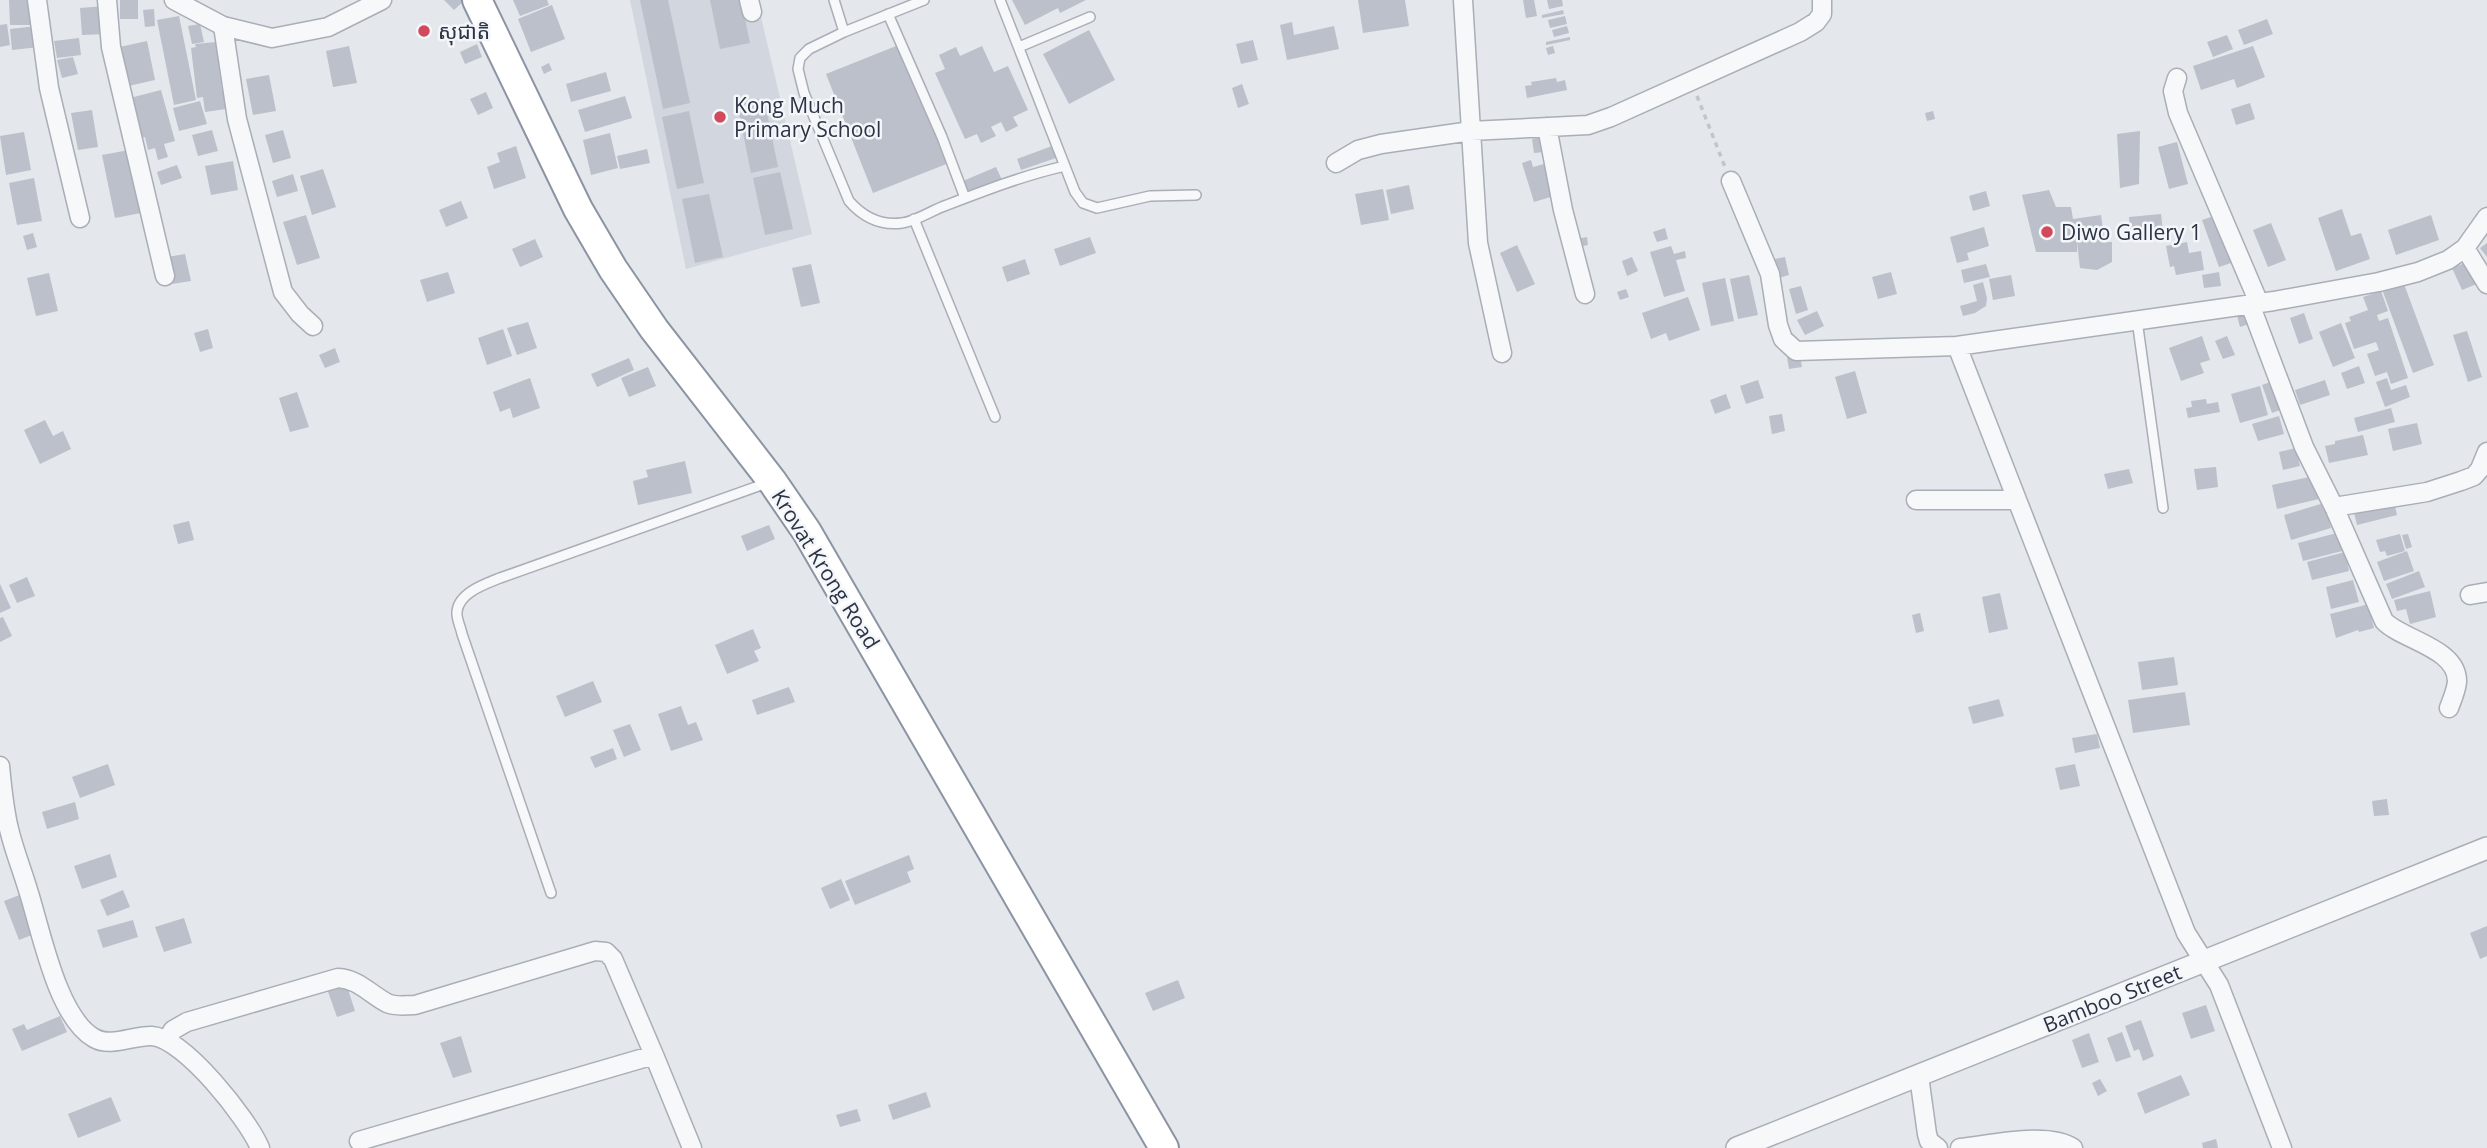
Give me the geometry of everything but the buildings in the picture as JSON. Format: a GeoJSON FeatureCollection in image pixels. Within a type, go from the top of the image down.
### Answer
{"type":"FeatureCollection","features":[{"type":"Feature","properties":{"kind":"highway","name":"Krovat Krong Road"},"geometry":{"type":"LineString","coordinates":[[477,0],[578,209],[613,269],[654,329],[772,481],[807,532],[1164,1148]]}},
{"type":"Feature","properties":{"kind":"street"},"geometry":{"type":"LineString","coordinates":[[37,0],[49,88],[80,218]]}},
{"type":"Feature","properties":{"kind":"street"},"geometry":{"type":"LineString","coordinates":[[107,0],[111,47],[165,276]]}},
{"type":"Feature","properties":{"kind":"street"},"geometry":{"type":"LineString","coordinates":[[174,0],[223,26],[272,38],[328,27],[382,0]]}},
{"type":"Feature","properties":{"kind":"street"},"geometry":{"type":"LineString","coordinates":[[1463,0],[1478,243],[1502,353]]}},
{"type":"Feature","properties":{"kind":"street"},"geometry":{"type":"LineString","coordinates":[[1336,163],[1358,150],[1381,144],[1471,131],[1588,125],[1800,32],[1822,14],[1822,0]]}},
{"type":"Feature","properties":{"kind":"street"},"geometry":{"type":"LineString","coordinates":[[223,26],[237,119],[283,292],[294,308],[313,326]]}},
{"type":"Feature","properties":{"kind":"street"},"geometry":{"type":"LineString","coordinates":[[2177,78],[2173,91],[2181,123],[2254,304],[2304,447],[2334,507],[2384,621],[2392,629],[2437,650],[2454,668],[2457,679],[2449,708]]}},
{"type":"Feature","properties":{"kind":"street"},"geometry":{"type":"LineString","coordinates":[[1547,127],[1563,209],[1585,294]]}},
{"type":"Feature","properties":{"kind":"street"},"geometry":{"type":"LineString","coordinates":[[1731,181],[1770,274],[1778,325],[1783,339],[1796,351],[1957,346],[2254,304],[2418,272],[2448,260],[2465,248],[2487,217]]}},
{"type":"Feature","properties":{"kind":"street"},"geometry":{"type":"LineString","coordinates":[[2465,248],[2487,284]]}},
{"type":"Feature","properties":{"kind":"street"},"geometry":{"type":"LineString","coordinates":[[1957,346],[2186,933],[2219,985],[2282,1148]]}},
{"type":"Feature","properties":{"kind":"street"},"geometry":{"type":"LineString","coordinates":[[2334,507],[2427,492],[2473,475],[2485,465]]}},
{"type":"Feature","properties":{"kind":"street"},"geometry":{"type":"LineString","coordinates":[[1916,500],[2017,500]]}},
{"type":"Feature","properties":{"kind":"street"},"geometry":{"type":"LineString","coordinates":[[0,766],[8,827],[51,969],[65,1003],[80,1026],[97,1041],[111,1042],[152,1036],[167,1040],[188,1055],[245,1118],[260,1148]]}},
{"type":"Feature","properties":{"kind":"street","name":"Bamboo Street"},"geometry":{"type":"LineString","coordinates":[[1737,1148],[2487,848]]}},
{"type":"Feature","properties":{"kind":"street"},"geometry":{"type":"LineString","coordinates":[[167,1040],[173,1030],[187,1022],[338,978],[354,981],[387,1003],[397,1006],[415,1005],[595,951],[606,952],[613,958],[692,1148]]}},
{"type":"Feature","properties":{"kind":"street"},"geometry":{"type":"LineString","coordinates":[[359,1140],[654,1055]]}},
{"type":"Feature","properties":{"kind":"street"},"geometry":{"type":"LineString","coordinates":[[1919,1076],[1927,1134],[1929,1141],[1938,1148]]}},
{"type":"Feature","properties":{"kind":"street"},"geometry":{"type":"LineString","coordinates":[[1960,1148],[2038,1140],[2064,1142],[2073,1148]]}},
{"type":"Feature","properties":{"kind":"lane"},"geometry":{"type":"LineString","coordinates":[[834,0],[844,32]]}},
{"type":"Feature","properties":{"kind":"lane"},"geometry":{"type":"LineString","coordinates":[[924,0],[844,32],[809,49],[800,58],[798,69],[804,93],[849,201],[869,219],[905,223],[1037,172],[1065,166]]}},
{"type":"Feature","properties":{"kind":"lane"},"geometry":{"type":"LineString","coordinates":[[1000,0],[1074,192],[1083,203],[1097,208],[1150,196],[1196,195]]}},
{"type":"Feature","properties":{"kind":"lane"},"geometry":{"type":"LineString","coordinates":[[888,14],[942,137],[965,198]]}},
{"type":"Feature","properties":{"kind":"lane"},"geometry":{"type":"LineString","coordinates":[[1019,47],[1090,17]]}},
{"type":"Feature","properties":{"kind":"lane"},"geometry":{"type":"LineString","coordinates":[[914,219],[995,417]]}},
{"type":"Feature","properties":{"kind":"lane"},"geometry":{"type":"LineString","coordinates":[[2137,320],[2164,508]]}},
{"type":"Feature","properties":{"kind":"lane"},"geometry":{"type":"LineString","coordinates":[[551,893],[462,634],[457,612],[462,599],[477,588],[500,578],[772,481]]}},
{"type":"Feature","properties":{"kind":"path"},"geometry":{"type":"LineString","coordinates":[[1691,81],[1731,181]]}},
{"type":"Feature","properties":{"kind":"shaded area","name":"Kong Much Primary School"},"geometry":{"type":"Polygon","coordinates":[[[630,0],[757,0],[812,234],[686,269],[630,0]]]}},
{"type":"Feature","properties":{"kind":"place","name":"សុជាតិ"},"geometry":{"type":"Point","coordinates":[424,31]}},
{"type":"Feature","properties":{"kind":"place","name":"Kong Much Primary School"},"geometry":{"type":"Point","coordinates":[720,117]}},
{"type":"Feature","properties":{"kind":"place","name":"Diwo Gallery 1"},"geometry":{"type":"Point","coordinates":[2047,232]}}]}
